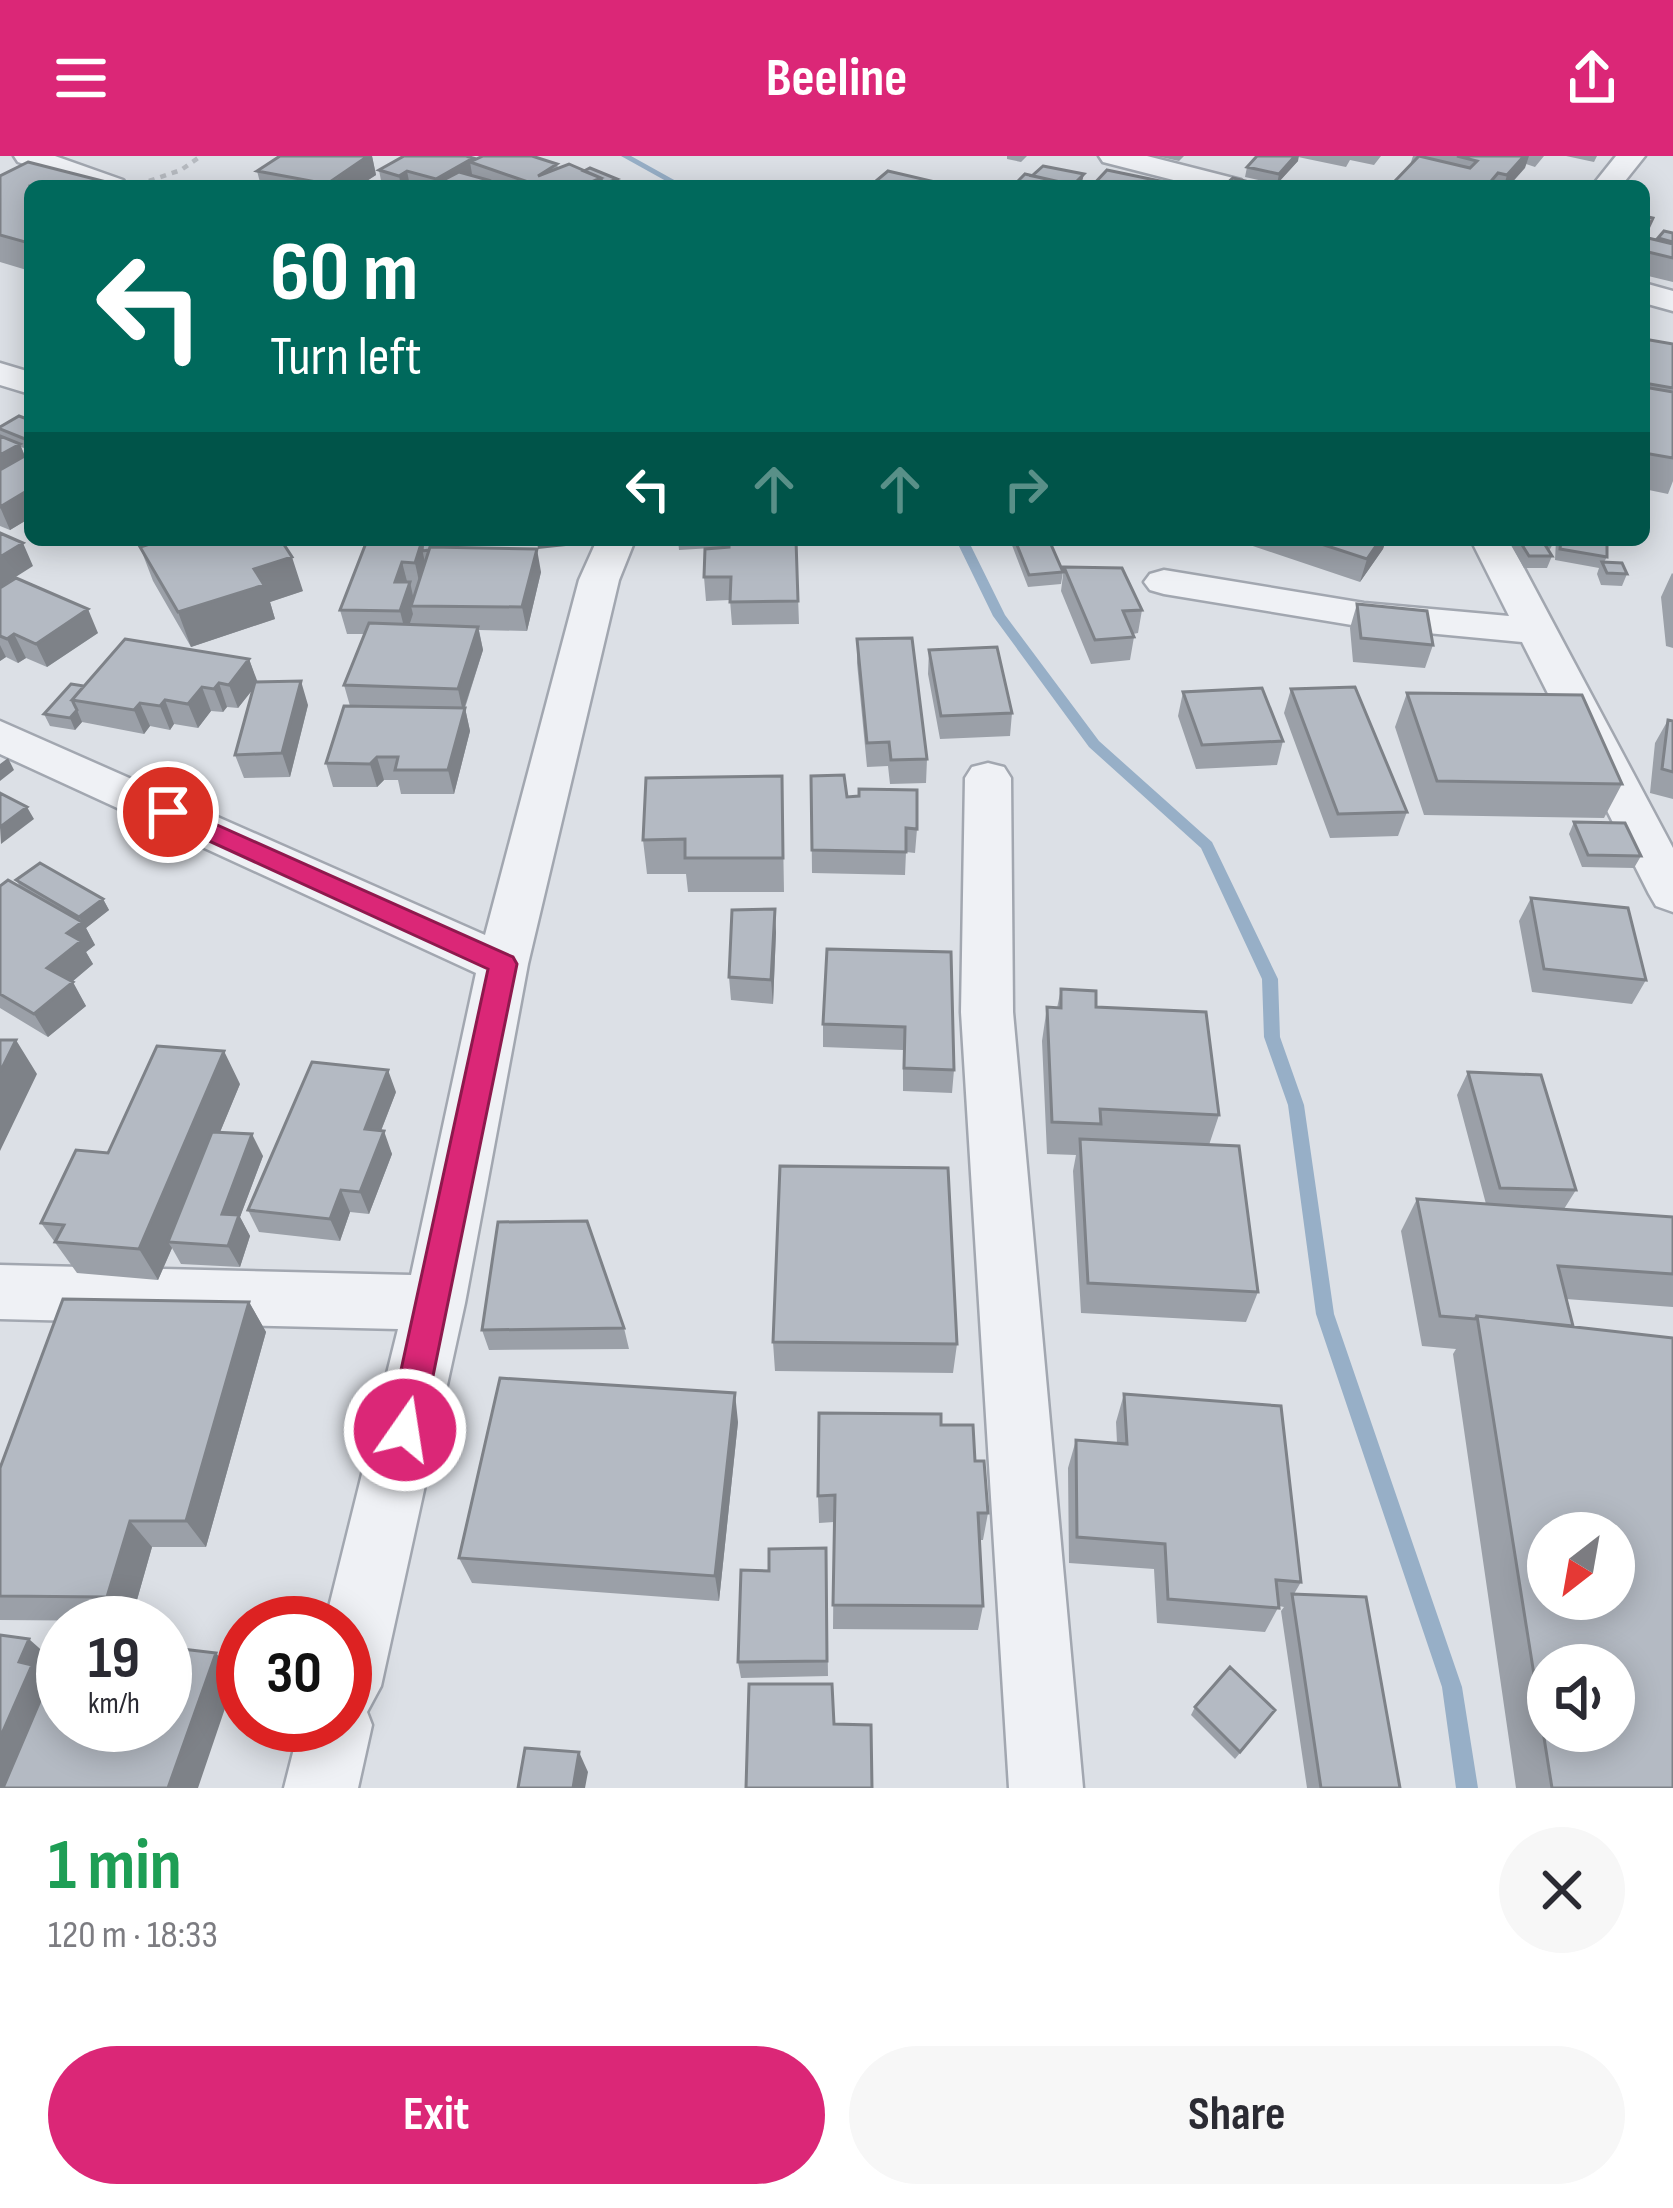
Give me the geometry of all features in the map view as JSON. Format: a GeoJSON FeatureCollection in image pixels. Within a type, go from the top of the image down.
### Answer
{"type":"FeatureCollection","features":[{"type":"Feature","properties":{"kind":"street"},"geometry":{"type":"LineString","coordinates":[[28,156],[95,180]]}},
{"type":"Feature","properties":{"kind":"street"},"geometry":{"type":"LineString","coordinates":[[1113,156],[1203,180]]}},
{"type":"Feature","properties":{"kind":"street"},"geometry":{"type":"LineString","coordinates":[[1226,180],[1244,156]]}},
{"type":"Feature","properties":{"kind":"street"},"geometry":{"type":"LineString","coordinates":[[1611,180],[1631,156]]}},
{"type":"Feature","properties":{"kind":"street"},"geometry":{"type":"LineString","coordinates":[[366,1596],[435,1303],[503,964],[598,580],[613,546]]}},
{"type":"Feature","properties":{"kind":"street"},"geometry":{"type":"LineString","coordinates":[[1493,546],[1673,894]]}},
{"type":"Feature","properties":{"kind":"street"},"geometry":{"type":"LineString","coordinates":[[1164,582],[1364,615],[1535,631]]}},
{"type":"Feature","properties":{"kind":"street"},"geometry":{"type":"LineString","coordinates":[[0,736],[503,964]]}},
{"type":"Feature","properties":{"kind":"street"},"geometry":{"type":"LineString","coordinates":[[988,778],[988,1012],[1046,1788]]}},
{"type":"Feature","properties":{"kind":"street"},"geometry":{"type":"LineString","coordinates":[[0,1292],[435,1303]]}},
{"type":"Feature","properties":{"kind":"street"},"geometry":{"type":"LineString","coordinates":[[321,1788],[330,1752]]}},
{"type":"Feature","properties":{"kind":"path"},"geometry":{"type":"LineString","coordinates":[[151,180],[181,170],[201,156]]}},
{"type":"Feature","properties":{"kind":"building"},"geometry":{"type":"Polygon","coordinates":[[[280,156],[368,156],[333,180],[257,171],[280,156]]]}},
{"type":"Feature","properties":{"kind":"building"},"geometry":{"type":"Polygon","coordinates":[[[404,156],[473,158],[436,179],[379,170],[404,156]]]}},
{"type":"Feature","properties":{"kind":"building"},"geometry":{"type":"Polygon","coordinates":[[[483,156],[532,156],[557,164],[538,176],[569,164],[601,178],[522,180],[470,162],[483,156]]]}},
{"type":"Feature","properties":{"kind":"building"},"geometry":{"type":"Polygon","coordinates":[[[1257,156],[1295,156],[1279,174],[1247,167],[1257,156]]]}},
{"type":"Feature","properties":{"kind":"building"},"geometry":{"type":"Polygon","coordinates":[[[1419,156],[1470,168],[1477,161],[1457,156],[1524,156],[1507,175],[1498,173],[1492,180],[1396,180],[1419,156]]]}},
{"type":"Feature","properties":{"kind":"building"},"geometry":{"type":"Polygon","coordinates":[[[28,162],[98,180],[24,180],[24,242],[0,235],[0,176],[28,162]]]}},
{"type":"Feature","properties":{"kind":"building"},"geometry":{"type":"Polygon","coordinates":[[[1043,166],[1084,174],[1078,180],[1032,176],[1043,166]]]}},
{"type":"Feature","properties":{"kind":"building"},"geometry":{"type":"Polygon","coordinates":[[[590,168],[617,179],[601,180],[584,171],[590,168]]]}},
{"type":"Feature","properties":{"kind":"building"},"geometry":{"type":"Polygon","coordinates":[[[1107,170],[1155,180],[1098,180],[1107,170]]]}},
{"type":"Feature","properties":{"kind":"building"},"geometry":{"type":"Polygon","coordinates":[[[888,171],[927,180],[877,180],[888,171]]]}},
{"type":"Feature","properties":{"kind":"building"},"geometry":{"type":"Polygon","coordinates":[[[459,172],[488,180],[444,180],[459,172]]]}},
{"type":"Feature","properties":{"kind":"building"},"geometry":{"type":"Polygon","coordinates":[[[1025,174],[1052,180],[1019,180],[1025,174]]]}},
{"type":"Feature","properties":{"kind":"building"},"geometry":{"type":"Polygon","coordinates":[[[1664,231],[1673,233],[1673,242],[1658,238],[1664,231]]]}},
{"type":"Feature","properties":{"kind":"building"},"geometry":{"type":"Polygon","coordinates":[[[1650,238],[1673,244],[1673,258],[1650,252],[1650,238]]]}},
{"type":"Feature","properties":{"kind":"building"},"geometry":{"type":"Polygon","coordinates":[[[1650,340],[1673,344],[1673,388],[1650,384],[1650,340]]]}},
{"type":"Feature","properties":{"kind":"building"},"geometry":{"type":"Polygon","coordinates":[[[1650,388],[1673,392],[1673,458],[1650,454],[1650,388]]]}},
{"type":"Feature","properties":{"kind":"building"},"geometry":{"type":"Polygon","coordinates":[[[24,418],[24,439],[0,429],[24,418]]]}},
{"type":"Feature","properties":{"kind":"building"},"geometry":{"type":"Polygon","coordinates":[[[0,436],[20,444],[0,455],[0,436]]]}},
{"type":"Feature","properties":{"kind":"building"},"geometry":{"type":"Polygon","coordinates":[[[24,456],[24,493],[0,507],[0,470],[24,456]]]}},
{"type":"Feature","properties":{"kind":"building"},"geometry":{"type":"Polygon","coordinates":[[[0,533],[23,543],[0,557],[0,533]]]}},
{"type":"Feature","properties":{"kind":"building"},"geometry":{"type":"Polygon","coordinates":[[[285,546],[292,557],[254,569],[264,585],[178,612],[140,547],[285,546]]]}},
{"type":"Feature","properties":{"kind":"building"},"geometry":{"type":"Polygon","coordinates":[[[365,546],[420,546],[415,563],[402,562],[395,582],[410,582],[400,611],[340,610],[365,546]]]}},
{"type":"Feature","properties":{"kind":"building"},"geometry":{"type":"Polygon","coordinates":[[[796,546],[798,601],[730,602],[731,577],[704,577],[705,549],[796,546]]]}},
{"type":"Feature","properties":{"kind":"building"},"geometry":{"type":"Polygon","coordinates":[[[1017,546],[1052,546],[1063,572],[1029,575],[1017,546]]]}},
{"type":"Feature","properties":{"kind":"building"},"geometry":{"type":"Polygon","coordinates":[[[1327,546],[1376,546],[1367,559],[1327,546]]]}},
{"type":"Feature","properties":{"kind":"building"},"geometry":{"type":"Polygon","coordinates":[[[1523,546],[1546,546],[1552,556],[1529,556],[1523,546]]]}},
{"type":"Feature","properties":{"kind":"building"},"geometry":{"type":"Polygon","coordinates":[[[1607,546],[1607,557],[1560,549],[1607,546]]]}},
{"type":"Feature","properties":{"kind":"building"},"geometry":{"type":"Polygon","coordinates":[[[430,547],[537,549],[522,607],[411,606],[430,547]]]}},
{"type":"Feature","properties":{"kind":"building"},"geometry":{"type":"Polygon","coordinates":[[[1602,562],[1622,563],[1627,574],[1607,573],[1602,562]]]}},
{"type":"Feature","properties":{"kind":"building"},"geometry":{"type":"Polygon","coordinates":[[[1064,567],[1122,568],[1142,610],[1123,611],[1134,637],[1095,640],[1064,567]]]}},
{"type":"Feature","properties":{"kind":"building"},"geometry":{"type":"Polygon","coordinates":[[[16,578],[88,609],[36,644],[14,634],[7,639],[0,636],[0,588],[16,578]]]}},
{"type":"Feature","properties":{"kind":"building"},"geometry":{"type":"Polygon","coordinates":[[[1357,604],[1427,611],[1433,645],[1361,638],[1357,604]]]}},
{"type":"Feature","properties":{"kind":"building"},"geometry":{"type":"Polygon","coordinates":[[[369,623],[478,627],[458,689],[344,685],[369,623]]]}},
{"type":"Feature","properties":{"kind":"building"},"geometry":{"type":"Polygon","coordinates":[[[912,638],[927,759],[891,760],[889,742],[867,743],[857,639],[912,638]]]}},
{"type":"Feature","properties":{"kind":"building"},"geometry":{"type":"Polygon","coordinates":[[[125,639],[249,659],[229,685],[202,687],[188,704],[165,700],[160,706],[140,703],[134,710],[72,700],[125,639]]]}},
{"type":"Feature","properties":{"kind":"building"},"geometry":{"type":"Polygon","coordinates":[[[997,647],[1012,713],[941,716],[929,650],[997,647]]]}},
{"type":"Feature","properties":{"kind":"building"},"geometry":{"type":"Polygon","coordinates":[[[301,681],[282,753],[235,755],[255,682],[301,681]]]}},
{"type":"Feature","properties":{"kind":"building"},"geometry":{"type":"Polygon","coordinates":[[[71,684],[84,686],[72,700],[77,710],[70,718],[44,714],[71,684]]]}},
{"type":"Feature","properties":{"kind":"building"},"geometry":{"type":"Polygon","coordinates":[[[1355,687],[1407,812],[1338,814],[1291,689],[1355,687]]]}},
{"type":"Feature","properties":{"kind":"building"},"geometry":{"type":"Polygon","coordinates":[[[1262,688],[1283,741],[1202,745],[1183,692],[1262,688]]]}},
{"type":"Feature","properties":{"kind":"building"},"geometry":{"type":"Polygon","coordinates":[[[1407,693],[1582,695],[1622,784],[1437,781],[1407,693]]]}},
{"type":"Feature","properties":{"kind":"building"},"geometry":{"type":"Polygon","coordinates":[[[344,706],[465,708],[448,770],[395,770],[398,757],[377,757],[370,764],[326,763],[344,706]]]}},
{"type":"Feature","properties":{"kind":"building"},"geometry":{"type":"Polygon","coordinates":[[[1668,720],[1673,721],[1673,772],[1662,769],[1668,720]]]}},
{"type":"Feature","properties":{"kind":"building"},"geometry":{"type":"Polygon","coordinates":[[[844,775],[847,797],[859,796],[859,789],[917,790],[917,829],[906,828],[906,852],[812,850],[811,776],[844,775]]]}},
{"type":"Feature","properties":{"kind":"building"},"geometry":{"type":"Polygon","coordinates":[[[782,776],[783,858],[685,858],[685,839],[643,840],[646,778],[782,776]]]}},
{"type":"Feature","properties":{"kind":"building"},"geometry":{"type":"Polygon","coordinates":[[[0,793],[27,807],[0,827],[0,793]]]}},
{"type":"Feature","properties":{"kind":"building"},"geometry":{"type":"Polygon","coordinates":[[[1574,822],[1625,823],[1641,856],[1588,855],[1574,822]]]}},
{"type":"Feature","properties":{"kind":"building"},"geometry":{"type":"Polygon","coordinates":[[[40,863],[103,899],[79,917],[16,880],[40,863]]]}},
{"type":"Feature","properties":{"kind":"building"},"geometry":{"type":"Polygon","coordinates":[[[8,880],[82,922],[67,933],[81,941],[47,968],[73,982],[34,1014],[0,994],[0,886],[8,880]]]}},
{"type":"Feature","properties":{"kind":"building"},"geometry":{"type":"Polygon","coordinates":[[[1531,898],[1628,908],[1646,980],[1544,969],[1531,898]]]}},
{"type":"Feature","properties":{"kind":"building"},"geometry":{"type":"Polygon","coordinates":[[[775,909],[771,980],[729,977],[732,910],[775,909]]]}},
{"type":"Feature","properties":{"kind":"building"},"geometry":{"type":"Polygon","coordinates":[[[827,949],[951,952],[954,1070],[904,1068],[905,1027],[823,1024],[827,949]]]}},
{"type":"Feature","properties":{"kind":"building"},"geometry":{"type":"Polygon","coordinates":[[[1061,989],[1096,991],[1096,1007],[1206,1012],[1219,1115],[1100,1109],[1101,1124],[1052,1122],[1047,1007],[1061,1008],[1061,989]]]}},
{"type":"Feature","properties":{"kind":"building"},"geometry":{"type":"Polygon","coordinates":[[[0,1040],[16,1040],[0,1072],[0,1040]]]}},
{"type":"Feature","properties":{"kind":"building"},"geometry":{"type":"Polygon","coordinates":[[[157,1046],[224,1051],[139,1249],[55,1242],[64,1225],[41,1223],[76,1150],[108,1153],[157,1046]]]}},
{"type":"Feature","properties":{"kind":"building"},"geometry":{"type":"Polygon","coordinates":[[[312,1062],[388,1070],[365,1129],[384,1131],[360,1192],[341,1190],[330,1219],[248,1210],[312,1062]]]}},
{"type":"Feature","properties":{"kind":"building"},"geometry":{"type":"Polygon","coordinates":[[[1468,1072],[1541,1075],[1576,1190],[1500,1188],[1468,1072]]]}},
{"type":"Feature","properties":{"kind":"building"},"geometry":{"type":"Polygon","coordinates":[[[212,1132],[252,1134],[222,1214],[239,1215],[228,1246],[168,1242],[212,1132]]]}},
{"type":"Feature","properties":{"kind":"building"},"geometry":{"type":"Polygon","coordinates":[[[1080,1139],[1239,1146],[1258,1292],[1088,1283],[1080,1139]]]}},
{"type":"Feature","properties":{"kind":"building"},"geometry":{"type":"Polygon","coordinates":[[[780,1166],[948,1168],[957,1344],[773,1342],[780,1166]]]}},
{"type":"Feature","properties":{"kind":"building"},"geometry":{"type":"Polygon","coordinates":[[[1417,1199],[1673,1217],[1673,1274],[1558,1266],[1573,1326],[1440,1316],[1417,1199]]]}},
{"type":"Feature","properties":{"kind":"building"},"geometry":{"type":"Polygon","coordinates":[[[587,1221],[624,1328],[482,1330],[498,1222],[587,1221]]]}},
{"type":"Feature","properties":{"kind":"building"},"geometry":{"type":"Polygon","coordinates":[[[63,1299],[249,1302],[186,1521],[130,1521],[107,1596],[0,1596],[0,1468],[63,1299]]]}},
{"type":"Feature","properties":{"kind":"building"},"geometry":{"type":"Polygon","coordinates":[[[1477,1316],[1673,1338],[1673,1788],[1552,1788],[1546,1752],[1635,1752],[1635,1644],[1529,1644],[1477,1316]]]}},
{"type":"Feature","properties":{"kind":"building"},"geometry":{"type":"Polygon","coordinates":[[[500,1378],[735,1393],[715,1576],[459,1558],[500,1378]]]}},
{"type":"Feature","properties":{"kind":"building"},"geometry":{"type":"Polygon","coordinates":[[[1124,1394],[1281,1406],[1301,1582],[1276,1580],[1279,1608],[1168,1599],[1165,1544],[1077,1537],[1076,1440],[1127,1444],[1124,1394]]]}},
{"type":"Feature","properties":{"kind":"building"},"geometry":{"type":"Polygon","coordinates":[[[819,1413],[941,1414],[941,1425],[973,1425],[975,1461],[984,1461],[988,1513],[978,1513],[983,1606],[833,1605],[835,1495],[818,1496],[819,1413]]]}},
{"type":"Feature","properties":{"kind":"building"},"geometry":{"type":"Polygon","coordinates":[[[826,1548],[827,1661],[738,1662],[741,1570],[769,1571],[769,1549],[826,1548]]]}},
{"type":"Feature","properties":{"kind":"building"},"geometry":{"type":"Polygon","coordinates":[[[1292,1594],[1366,1597],[1400,1788],[1321,1788],[1292,1594]]]}},
{"type":"Feature","properties":{"kind":"building"},"geometry":{"type":"Polygon","coordinates":[[[0,1635],[29,1639],[19,1662],[32,1665],[0,1738],[0,1635]]]}},
{"type":"Feature","properties":{"kind":"building"},"geometry":{"type":"Polygon","coordinates":[[[192,1650],[216,1653],[192,1720],[192,1650]]]}},
{"type":"Feature","properties":{"kind":"building"},"geometry":{"type":"Polygon","coordinates":[[[1230,1667],[1275,1710],[1240,1752],[1195,1707],[1230,1667]]]}},
{"type":"Feature","properties":{"kind":"building"},"geometry":{"type":"Polygon","coordinates":[[[749,1684],[832,1684],[834,1724],[871,1725],[872,1788],[746,1788],[749,1684]]]}},
{"type":"Feature","properties":{"kind":"building"},"geometry":{"type":"Polygon","coordinates":[[[36,1710],[36,1752],[181,1752],[168,1788],[3,1788],[36,1710]]]}},
{"type":"Feature","properties":{"kind":"building"},"geometry":{"type":"Polygon","coordinates":[[[525,1748],[579,1752],[573,1788],[518,1788],[525,1748]]]}},
{"type":"Feature","properties":{"kind":"waterway"},"geometry":{"type":"LineString","coordinates":[[625,156],[670,180]]}},
{"type":"Feature","properties":{"kind":"waterway"},"geometry":{"type":"LineString","coordinates":[[965,546],[999,616],[1094,744],[1207,845],[1270,979],[1272,1037],[1296,1105],[1325,1314],[1452,1687],[1467,1788]]}},
{"type":"Feature","properties":{"kind":"route"},"geometry":{"type":"LineString","coordinates":[[168,812],[503,964],[405,1430]]}}]}
